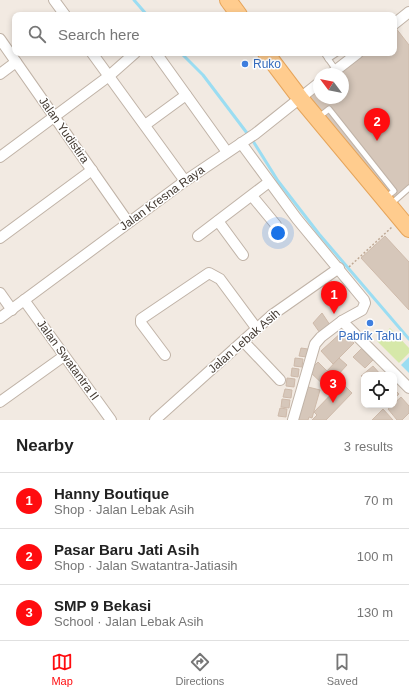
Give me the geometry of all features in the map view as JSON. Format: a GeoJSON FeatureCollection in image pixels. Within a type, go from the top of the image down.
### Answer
{"type":"FeatureCollection","features":[{"type":"Feature","properties":{"kind":"main road"},"geometry":{"type":"LineString","coordinates":[[228,0],[237,12]]}},
{"type":"Feature","properties":{"kind":"main road"},"geometry":{"type":"LineString","coordinates":[[268,56],[316,118],[386,203],[405,221]]}},
{"type":"Feature","properties":{"kind":"street"},"geometry":{"type":"LineString","coordinates":[[54,0],[63,12]]}},
{"type":"Feature","properties":{"kind":"street"},"geometry":{"type":"LineString","coordinates":[[397,22],[409,12]]}},
{"type":"Feature","properties":{"kind":"street","name":"Jalan Yudistira"},"geometry":{"type":"LineString","coordinates":[[0,39],[128,222]]}},
{"type":"Feature","properties":{"kind":"street"},"geometry":{"type":"LineString","coordinates":[[94,56],[185,181]]}},
{"type":"Feature","properties":{"kind":"street"},"geometry":{"type":"LineString","coordinates":[[0,157],[109,76],[132,56]]}},
{"type":"Feature","properties":{"kind":"street"},"geometry":{"type":"LineString","coordinates":[[158,56],[227,152]]}},
{"type":"Feature","properties":{"kind":"street"},"geometry":{"type":"LineString","coordinates":[[338,68],[354,56]]}},
{"type":"Feature","properties":{"kind":"street"},"geometry":{"type":"LineString","coordinates":[[0,74],[16,62]]}},
{"type":"Feature","properties":{"kind":"street","name":"Jalan Kresna Raya"},"geometry":{"type":"LineString","coordinates":[[0,318],[128,222],[185,181],[255,134],[313,88]]}},
{"type":"Feature","properties":{"kind":"street"},"geometry":{"type":"LineString","coordinates":[[145,125],[186,95]]}},
{"type":"Feature","properties":{"kind":"street"},"geometry":{"type":"LineString","coordinates":[[243,142],[269,182],[297,219],[339,268],[365,303],[362,310],[342,321],[314,344],[293,420]]}},
{"type":"Feature","properties":{"kind":"street"},"geometry":{"type":"LineString","coordinates":[[0,238],[92,170]]}},
{"type":"Feature","properties":{"kind":"street"},"geometry":{"type":"LineString","coordinates":[[198,236],[269,182]]}},
{"type":"Feature","properties":{"kind":"street"},"geometry":{"type":"LineString","coordinates":[[252,196],[276,225]]}},
{"type":"Feature","properties":{"kind":"street"},"geometry":{"type":"LineString","coordinates":[[218,221],[243,255]]}},
{"type":"Feature","properties":{"kind":"street","name":"Jalan Lebak Asih"},"geometry":{"type":"LineString","coordinates":[[155,420],[244,342],[272,314],[339,268]]}},
{"type":"Feature","properties":{"kind":"street"},"geometry":{"type":"LineString","coordinates":[[165,355],[141,323],[141,319],[209,273],[220,279],[257,329]]}},
{"type":"Feature","properties":{"kind":"street"},"geometry":{"type":"LineString","coordinates":[[0,293],[12,310]]}},
{"type":"Feature","properties":{"kind":"street","name":"Jalan Swatantra II"},"geometry":{"type":"LineString","coordinates":[[24,300],[111,420]]}},
{"type":"Feature","properties":{"kind":"street"},"geometry":{"type":"LineString","coordinates":[[342,321],[409,388]]}},
{"type":"Feature","properties":{"kind":"street"},"geometry":{"type":"LineString","coordinates":[[244,342],[280,380]]}},
{"type":"Feature","properties":{"kind":"street"},"geometry":{"type":"LineString","coordinates":[[0,402],[64,356]]}},
{"type":"Feature","properties":{"kind":"lane"},"geometry":{"type":"LineString","coordinates":[[326,56],[331,68]]}},
{"type":"Feature","properties":{"kind":"lane"},"geometry":{"type":"LineString","coordinates":[[328,59],[332,56]]}},
{"type":"Feature","properties":{"kind":"lane"},"geometry":{"type":"LineString","coordinates":[[386,203],[409,188]]}},
{"type":"Feature","properties":{"kind":"path"},"geometry":{"type":"LineString","coordinates":[[352,265],[405,221]]}},
{"type":"Feature","properties":{"kind":"green space"},"geometry":{"type":"Polygon","coordinates":[[[390,328],[409,348],[409,353],[399,363],[377,341],[390,328]]]}},
{"type":"Feature","properties":{"kind":"water"},"geometry":{"type":"Polygon","coordinates":[[[409,357],[409,373],[401,365],[409,357]]]}},
{"type":"Feature","properties":{"kind":"building"},"geometry":{"type":"Polygon","coordinates":[[[397,30],[409,45],[409,185],[392,199],[314,104],[349,104],[349,68],[342,68],[357,56],[397,56],[397,30]]]}},
{"type":"Feature","properties":{"kind":"building"},"geometry":{"type":"Polygon","coordinates":[[[313,90],[313,102],[307,95],[313,90]]]}},
{"type":"Feature","properties":{"kind":"building"},"geometry":{"type":"Polygon","coordinates":[[[385,236],[409,262],[409,310],[361,258],[385,236]]]}},
{"type":"Feature","properties":{"kind":"building"},"geometry":{"type":"Polygon","coordinates":[[[322,313],[330,325],[320,333],[313,323],[322,313]]]}},
{"type":"Feature","properties":{"kind":"building"},"geometry":{"type":"Polygon","coordinates":[[[343,331],[354,343],[333,364],[321,351],[343,331]]]}},
{"type":"Feature","properties":{"kind":"building"},"geometry":{"type":"Polygon","coordinates":[[[363,347],[375,358],[365,368],[353,357],[363,347]]]}},
{"type":"Feature","properties":{"kind":"building"},"geometry":{"type":"Polygon","coordinates":[[[301,348],[308,349],[307,357],[299,356],[301,348]]]}},
{"type":"Feature","properties":{"kind":"building"},"geometry":{"type":"Polygon","coordinates":[[[295,358],[303,359],[302,367],[294,366],[295,358]]]}},
{"type":"Feature","properties":{"kind":"building"},"geometry":{"type":"Polygon","coordinates":[[[339,358],[347,365],[335,378],[337,380],[328,389],[309,371],[318,362],[327,371],[339,358]]]}},
{"type":"Feature","properties":{"kind":"building"},"geometry":{"type":"Polygon","coordinates":[[[373,366],[378,372],[366,372],[373,366]]]}},
{"type":"Feature","properties":{"kind":"building"},"geometry":{"type":"Polygon","coordinates":[[[292,368],[299,369],[298,377],[291,376],[292,368]]]}},
{"type":"Feature","properties":{"kind":"building"},"geometry":{"type":"Polygon","coordinates":[[[287,378],[295,379],[294,387],[286,386],[287,378]]]}},
{"type":"Feature","properties":{"kind":"building"},"geometry":{"type":"Polygon","coordinates":[[[342,383],[352,393],[326,420],[312,420],[317,415],[314,412],[342,383]]]}},
{"type":"Feature","properties":{"kind":"building"},"geometry":{"type":"Polygon","coordinates":[[[304,386],[320,390],[312,418],[309,417],[308,420],[296,420],[304,386]]]}},
{"type":"Feature","properties":{"kind":"building"},"geometry":{"type":"Polygon","coordinates":[[[285,389],[292,390],[291,398],[283,397],[285,389]]]}},
{"type":"Feature","properties":{"kind":"building"},"geometry":{"type":"Polygon","coordinates":[[[401,397],[409,406],[409,413],[402,420],[397,420],[388,409],[397,408],[397,401],[401,397]]]}},
{"type":"Feature","properties":{"kind":"building"},"geometry":{"type":"Polygon","coordinates":[[[282,399],[290,400],[289,408],[281,407],[282,399]]]}},
{"type":"Feature","properties":{"kind":"building"},"geometry":{"type":"Polygon","coordinates":[[[280,408],[287,409],[286,417],[278,416],[280,408]]]}},
{"type":"Feature","properties":{"kind":"building"},"geometry":{"type":"Polygon","coordinates":[[[383,409],[393,420],[372,420],[383,409]]]}},
{"type":"Feature","properties":{"kind":"waterway"},"geometry":{"type":"LineString","coordinates":[[134,0],[144,12]]}},
{"type":"Feature","properties":{"kind":"waterway"},"geometry":{"type":"LineString","coordinates":[[184,56],[203,75],[253,141],[278,181],[319,234],[409,339]]}},
{"type":"Feature","properties":{"kind":"place","name":"Ruko"},"geometry":{"type":"Point","coordinates":[245,64]}},
{"type":"Feature","properties":{"kind":"place","name":"Pasar Baru Jati Asih"},"geometry":{"type":"Point","coordinates":[377,141]}},
{"type":"Feature","properties":{"kind":"place","name":"Hanny Boutique"},"geometry":{"type":"Point","coordinates":[334,314]}},
{"type":"Feature","properties":{"kind":"place","name":"Pabrik Tahu"},"geometry":{"type":"Point","coordinates":[370,323]}},
{"type":"Feature","properties":{"kind":"place","name":"SMP 9 Bekasi"},"geometry":{"type":"Point","coordinates":[333,403]}}]}
